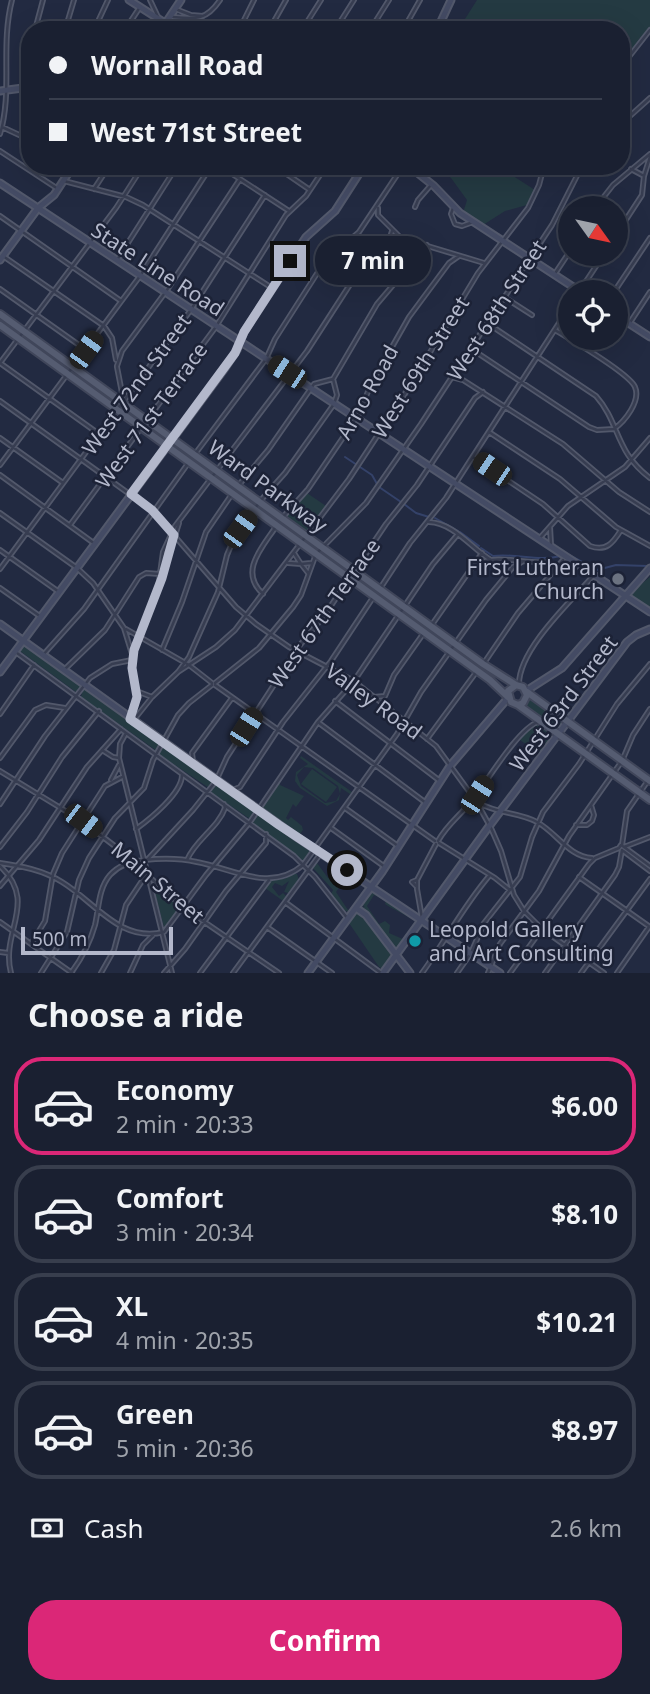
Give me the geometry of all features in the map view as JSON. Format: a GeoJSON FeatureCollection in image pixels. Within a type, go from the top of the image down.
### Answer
{"type":"FeatureCollection","features":[{"type":"Feature","properties":{"kind":"main road"},"geometry":{"type":"LineString","coordinates":[[130,0],[158,21]]}},
{"type":"Feature","properties":{"kind":"main road"},"geometry":{"type":"LineString","coordinates":[[166,21],[183,0]]}},
{"type":"Feature","properties":{"kind":"main road"},"geometry":{"type":"LineString","coordinates":[[168,21],[183,0]]}},
{"type":"Feature","properties":{"kind":"main road"},"geometry":{"type":"LineString","coordinates":[[441,21],[451,0]]}},
{"type":"Feature","properties":{"kind":"main road"},"geometry":{"type":"LineString","coordinates":[[3,91],[21,89]]}},
{"type":"Feature","properties":{"kind":"main road"},"geometry":{"type":"LineString","coordinates":[[4,256],[38,208],[49,200],[67,175]]}},
{"type":"Feature","properties":{"kind":"main road"},"geometry":{"type":"LineString","coordinates":[[0,672],[225,368],[306,237],[335,211],[359,175]]}},
{"type":"Feature","properties":{"kind":"main road"},"geometry":{"type":"LineString","coordinates":[[420,175],[453,208],[562,280]]}},
{"type":"Feature","properties":{"kind":"main road","name":"State Line Road"},"geometry":{"type":"LineString","coordinates":[[0,183],[650,612]]}},
{"type":"Feature","properties":{"kind":"main road"},"geometry":{"type":"LineString","coordinates":[[49,200],[47,209],[52,217]]}},
{"type":"Feature","properties":{"kind":"main road","name":"Ward Parkway"},"geometry":{"type":"LineString","coordinates":[[0,314],[483,664],[518,685]]}},
{"type":"Feature","properties":{"kind":"main road"},"geometry":{"type":"LineString","coordinates":[[629,324],[650,337]]}},
{"type":"Feature","properties":{"kind":"main road","name":"Ward Parkway"},"geometry":{"type":"LineString","coordinates":[[0,326],[478,671],[508,697]]}},
{"type":"Feature","properties":{"kind":"main road"},"geometry":{"type":"LineString","coordinates":[[526,691],[562,667],[625,595],[650,572]]}},
{"type":"Feature","properties":{"kind":"main road"},"geometry":{"type":"LineString","coordinates":[[0,624],[229,790],[448,937],[490,970],[500,973]]}},
{"type":"Feature","properties":{"kind":"main road","name":"West 63rd Street"},"geometry":{"type":"LineString","coordinates":[[382,973],[627,642],[649,630]]}},
{"type":"Feature","properties":{"kind":"main road"},"geometry":{"type":"LineString","coordinates":[[308,973],[372,887],[451,765],[508,697],[509,689],[518,685],[649,779]]}},
{"type":"Feature","properties":{"kind":"main road"},"geometry":{"type":"LineString","coordinates":[[495,714],[525,701],[526,691]]}},
{"type":"Feature","properties":{"kind":"main road"},"geometry":{"type":"LineString","coordinates":[[508,697],[650,800]]}},
{"type":"Feature","properties":{"kind":"main road"},"geometry":{"type":"LineString","coordinates":[[362,899],[366,915]]}},
{"type":"Feature","properties":{"kind":"main road"},"geometry":{"type":"LineString","coordinates":[[356,908],[366,915],[410,973]]}},
{"type":"Feature","properties":{"kind":"street"},"geometry":{"type":"LineString","coordinates":[[0,134],[4,47],[12,0]]}},
{"type":"Feature","properties":{"kind":"street"},"geometry":{"type":"LineString","coordinates":[[37,21],[43,0]]}},
{"type":"Feature","properties":{"kind":"street"},"geometry":{"type":"LineString","coordinates":[[68,21],[74,0]]}},
{"type":"Feature","properties":{"kind":"street"},"geometry":{"type":"LineString","coordinates":[[98,21],[108,0]]}},
{"type":"Feature","properties":{"kind":"street"},"geometry":{"type":"LineString","coordinates":[[150,0],[161,21]]}},
{"type":"Feature","properties":{"kind":"street"},"geometry":{"type":"LineString","coordinates":[[173,17],[196,19],[213,9],[220,0]]}},
{"type":"Feature","properties":{"kind":"street"},"geometry":{"type":"LineString","coordinates":[[244,21],[254,0]]}},
{"type":"Feature","properties":{"kind":"street"},"geometry":{"type":"LineString","coordinates":[[275,21],[286,0]]}},
{"type":"Feature","properties":{"kind":"street"},"geometry":{"type":"LineString","coordinates":[[308,21],[321,0]]}},
{"type":"Feature","properties":{"kind":"street"},"geometry":{"type":"LineString","coordinates":[[341,21],[354,0]]}},
{"type":"Feature","properties":{"kind":"street"},"geometry":{"type":"LineString","coordinates":[[376,21],[389,0]]}},
{"type":"Feature","properties":{"kind":"street"},"geometry":{"type":"LineString","coordinates":[[408,21],[420,0]]}},
{"type":"Feature","properties":{"kind":"street"},"geometry":{"type":"LineString","coordinates":[[131,21],[140,7]]}},
{"type":"Feature","properties":{"kind":"street"},"geometry":{"type":"LineString","coordinates":[[178,10],[203,16]]}},
{"type":"Feature","properties":{"kind":"street"},"geometry":{"type":"LineString","coordinates":[[630,56],[650,30]]}},
{"type":"Feature","properties":{"kind":"street"},"geometry":{"type":"LineString","coordinates":[[630,116],[650,98]]}},
{"type":"Feature","properties":{"kind":"street"},"geometry":{"type":"LineString","coordinates":[[2,127],[21,135]]}},
{"type":"Feature","properties":{"kind":"street"},"geometry":{"type":"LineString","coordinates":[[0,151],[21,165]]}},
{"type":"Feature","properties":{"kind":"street"},"geometry":{"type":"LineString","coordinates":[[644,176],[631,169],[650,156]]}},
{"type":"Feature","properties":{"kind":"street"},"geometry":{"type":"LineString","coordinates":[[628,217],[642,195],[650,156]]}},
{"type":"Feature","properties":{"kind":"street"},"geometry":{"type":"LineString","coordinates":[[37,175],[58,189]]}},
{"type":"Feature","properties":{"kind":"street"},"geometry":{"type":"LineString","coordinates":[[94,189],[103,175]]}},
{"type":"Feature","properties":{"kind":"street"},"geometry":{"type":"LineString","coordinates":[[99,434],[0,363],[137,175]]}},
{"type":"Feature","properties":{"kind":"street"},"geometry":{"type":"LineString","coordinates":[[117,260],[171,175]]}},
{"type":"Feature","properties":{"kind":"street"},"geometry":{"type":"LineString","coordinates":[[0,465],[140,276],[205,175]]}},
{"type":"Feature","properties":{"kind":"street"},"geometry":{"type":"LineString","coordinates":[[234,175],[289,211]]}},
{"type":"Feature","properties":{"kind":"street"},"geometry":{"type":"LineString","coordinates":[[288,175],[310,190]]}},
{"type":"Feature","properties":{"kind":"street","name":"West 71st Terrace"},"geometry":{"type":"LineString","coordinates":[[70,525],[216,326],[289,211],[310,190],[320,175]]}},
{"type":"Feature","properties":{"kind":"street"},"geometry":{"type":"LineString","coordinates":[[195,454],[266,359],[275,339],[326,261],[359,232],[397,175]]}},
{"type":"Feature","properties":{"kind":"street","name":"West 69th Street"},"geometry":{"type":"LineString","coordinates":[[132,719],[152,696],[187,664],[226,638],[287,563],[349,479],[481,269],[531,203],[541,175]]}},
{"type":"Feature","properties":{"kind":"street","name":"West 68th Street"},"geometry":{"type":"LineString","coordinates":[[41,973],[67,932],[75,891],[83,868],[103,836],[144,788],[157,754],[182,710],[246,660],[298,600],[316,554],[366,503],[552,225],[577,175]]}},
{"type":"Feature","properties":{"kind":"street"},"geometry":{"type":"LineString","coordinates":[[604,196],[624,175]]}},
{"type":"Feature","properties":{"kind":"street"},"geometry":{"type":"LineString","coordinates":[[117,366],[122,352],[240,179]]}},
{"type":"Feature","properties":{"kind":"street"},"geometry":{"type":"LineString","coordinates":[[64,181],[123,197],[149,209],[272,288]]}},
{"type":"Feature","properties":{"kind":"street"},"geometry":{"type":"LineString","coordinates":[[415,207],[432,184]]}},
{"type":"Feature","properties":{"kind":"street","name":"West 72nd Street"},"geometry":{"type":"LineString","coordinates":[[0,569],[191,309],[265,195]]}},
{"type":"Feature","properties":{"kind":"street"},"geometry":{"type":"LineString","coordinates":[[378,205],[378,215]]}},
{"type":"Feature","properties":{"kind":"street"},"geometry":{"type":"LineString","coordinates":[[453,208],[450,214],[455,224],[462,226],[473,222]]}},
{"type":"Feature","properties":{"kind":"street"},"geometry":{"type":"LineString","coordinates":[[372,214],[378,215],[401,238],[476,262],[486,262]]}},
{"type":"Feature","properties":{"kind":"street"},"geometry":{"type":"LineString","coordinates":[[0,216],[121,301]]}},
{"type":"Feature","properties":{"kind":"street"},"geometry":{"type":"LineString","coordinates":[[388,245],[392,231]]}},
{"type":"Feature","properties":{"kind":"street"},"geometry":{"type":"LineString","coordinates":[[132,660],[158,588],[173,533],[181,519],[307,351],[351,283],[388,245],[401,238]]}},
{"type":"Feature","properties":{"kind":"street"},"geometry":{"type":"LineString","coordinates":[[622,280],[650,238]]}},
{"type":"Feature","properties":{"kind":"street"},"geometry":{"type":"LineString","coordinates":[[418,243],[418,255]]}},
{"type":"Feature","properties":{"kind":"street"},"geometry":{"type":"LineString","coordinates":[[187,664],[219,588],[232,541],[334,404],[337,395],[333,379],[377,304],[427,245]]}},
{"type":"Feature","properties":{"kind":"street"},"geometry":{"type":"LineString","coordinates":[[449,253],[449,263]]}},
{"type":"Feature","properties":{"kind":"street"},"geometry":{"type":"LineString","coordinates":[[4,256],[104,326],[113,338],[122,401]]}},
{"type":"Feature","properties":{"kind":"street","name":"Arno Road"},"geometry":{"type":"LineString","coordinates":[[282,518],[308,489],[356,418],[371,384],[406,322],[449,263],[459,256]]}},
{"type":"Feature","properties":{"kind":"street"},"geometry":{"type":"LineString","coordinates":[[476,262],[481,269]]}},
{"type":"Feature","properties":{"kind":"street"},"geometry":{"type":"LineString","coordinates":[[554,275],[560,266]]}},
{"type":"Feature","properties":{"kind":"street"},"geometry":{"type":"LineString","coordinates":[[0,289],[86,350]]}},
{"type":"Feature","properties":{"kind":"street"},"geometry":{"type":"LineString","coordinates":[[629,324],[650,292]]}},
{"type":"Feature","properties":{"kind":"street"},"geometry":{"type":"LineString","coordinates":[[504,297],[533,315]]}},
{"type":"Feature","properties":{"kind":"street"},"geometry":{"type":"LineString","coordinates":[[487,322],[596,396],[607,410],[631,461],[650,478]]}},
{"type":"Feature","properties":{"kind":"street"},"geometry":{"type":"LineString","coordinates":[[380,589],[410,543],[456,484],[558,325]]}},
{"type":"Feature","properties":{"kind":"street"},"geometry":{"type":"LineString","coordinates":[[470,348],[589,426],[597,430],[614,429],[635,402],[634,386],[625,375],[555,330]]}},
{"type":"Feature","properties":{"kind":"street"},"geometry":{"type":"LineString","coordinates":[[115,351],[122,352]]}},
{"type":"Feature","properties":{"kind":"street"},"geometry":{"type":"LineString","coordinates":[[457,369],[463,380]]}},
{"type":"Feature","properties":{"kind":"street"},"geometry":{"type":"LineString","coordinates":[[451,377],[463,380],[563,444],[628,499],[650,512]]}},
{"type":"Feature","properties":{"kind":"street"},"geometry":{"type":"LineString","coordinates":[[238,486],[268,450],[311,388],[317,382],[333,379]]}},
{"type":"Feature","properties":{"kind":"street","name":"West 67th Terrace"},"geometry":{"type":"LineString","coordinates":[[475,398],[476,388]]}},
{"type":"Feature","properties":{"kind":"street","name":"West 67th Terrace"},"geometry":{"type":"LineString","coordinates":[[146,860],[208,792],[227,757],[296,651],[324,616],[475,398],[483,392]]}},
{"type":"Feature","properties":{"kind":"street","name":"Valley Road"},"geometry":{"type":"LineString","coordinates":[[0,401],[153,511],[246,616],[296,651],[354,681],[438,748],[490,825],[511,889]]}},
{"type":"Feature","properties":{"kind":"street"},"geometry":{"type":"LineString","coordinates":[[489,432],[548,471],[621,530],[650,546]]}},
{"type":"Feature","properties":{"kind":"street"},"geometry":{"type":"LineString","coordinates":[[0,438],[63,483]]}},
{"type":"Feature","properties":{"kind":"street"},"geometry":{"type":"LineString","coordinates":[[539,539],[558,516],[580,496],[631,461],[650,438]]}},
{"type":"Feature","properties":{"kind":"street"},"geometry":{"type":"LineString","coordinates":[[473,457],[558,516],[589,545],[596,548],[611,545],[621,530]]}},
{"type":"Feature","properties":{"kind":"street"},"geometry":{"type":"LineString","coordinates":[[43,655],[78,616],[189,462]]}},
{"type":"Feature","properties":{"kind":"street"},"geometry":{"type":"LineString","coordinates":[[0,475],[95,544]]}},
{"type":"Feature","properties":{"kind":"street"},"geometry":{"type":"LineString","coordinates":[[162,650],[210,526],[233,494]]}},
{"type":"Feature","properties":{"kind":"street"},"geometry":{"type":"LineString","coordinates":[[0,513],[77,568],[97,589],[124,628],[137,691],[132,719]]}},
{"type":"Feature","properties":{"kind":"street"},"geometry":{"type":"LineString","coordinates":[[432,516],[435,522]]}},
{"type":"Feature","properties":{"kind":"street"},"geometry":{"type":"LineString","coordinates":[[427,522],[435,522],[458,534],[491,560]]}},
{"type":"Feature","properties":{"kind":"street"},"geometry":{"type":"LineString","coordinates":[[263,594],[253,583],[252,567],[256,555],[276,526]]}},
{"type":"Feature","properties":{"kind":"street"},"geometry":{"type":"LineString","coordinates":[[550,527],[552,547]]}},
{"type":"Feature","properties":{"kind":"street"},"geometry":{"type":"LineString","coordinates":[[0,864],[18,866],[53,877],[120,927],[143,935],[164,932],[250,822],[301,745],[354,681],[433,564],[458,534]]}},
{"type":"Feature","properties":{"kind":"street"},"geometry":{"type":"LineString","coordinates":[[0,550],[59,592]]}},
{"type":"Feature","properties":{"kind":"street"},"geometry":{"type":"LineString","coordinates":[[294,553],[308,573]]}},
{"type":"Feature","properties":{"kind":"street"},"geometry":{"type":"LineString","coordinates":[[431,626],[482,554]]}},
{"type":"Feature","properties":{"kind":"street"},"geometry":{"type":"LineString","coordinates":[[508,559],[513,567]]}},
{"type":"Feature","properties":{"kind":"street"},"geometry":{"type":"LineString","coordinates":[[473,565],[491,560],[547,562],[570,559]]}},
{"type":"Feature","properties":{"kind":"street"},"geometry":{"type":"LineString","coordinates":[[483,664],[518,613],[563,560]]}},
{"type":"Feature","properties":{"kind":"street"},"geometry":{"type":"LineString","coordinates":[[233,973],[309,870],[330,828],[390,744],[421,692],[486,600],[513,567],[522,562]]}},
{"type":"Feature","properties":{"kind":"street"},"geometry":{"type":"LineString","coordinates":[[547,562],[552,566],[552,572]]}},
{"type":"Feature","properties":{"kind":"street"},"geometry":{"type":"LineString","coordinates":[[287,563],[312,563]]}},
{"type":"Feature","properties":{"kind":"street"},"geometry":{"type":"LineString","coordinates":[[64,670],[100,635],[139,577],[146,573],[162,573]]}},
{"type":"Feature","properties":{"kind":"street"},"geometry":{"type":"LineString","coordinates":[[518,685],[521,670],[533,649],[594,575]]}},
{"type":"Feature","properties":{"kind":"street"},"geometry":{"type":"LineString","coordinates":[[0,588],[41,617]]}},
{"type":"Feature","properties":{"kind":"street"},"geometry":{"type":"LineString","coordinates":[[229,790],[240,787],[374,596]]}},
{"type":"Feature","properties":{"kind":"street"},"geometry":{"type":"LineString","coordinates":[[124,628],[187,664],[411,825],[511,889],[524,911],[542,929],[604,973]]}},
{"type":"Feature","properties":{"kind":"street"},"geometry":{"type":"LineString","coordinates":[[386,707],[385,696],[394,675],[424,633]]}},
{"type":"Feature","properties":{"kind":"street"},"geometry":{"type":"LineString","coordinates":[[193,649],[202,656]]}},
{"type":"Feature","properties":{"kind":"street"},"geometry":{"type":"LineString","coordinates":[[15,651],[275,841],[309,870],[348,919]]}},
{"type":"Feature","properties":{"kind":"street"},"geometry":{"type":"LineString","coordinates":[[0,804],[85,685],[108,666],[132,660]]}},
{"type":"Feature","properties":{"kind":"street"},"geometry":{"type":"LineString","coordinates":[[457,973],[471,953],[481,927],[520,877],[538,823],[617,704],[650,664]]}},
{"type":"Feature","properties":{"kind":"street"},"geometry":{"type":"LineString","coordinates":[[0,714],[35,666]]}},
{"type":"Feature","properties":{"kind":"street"},"geometry":{"type":"LineString","coordinates":[[427,739],[478,671]]}},
{"type":"Feature","properties":{"kind":"street"},"geometry":{"type":"LineString","coordinates":[[137,691],[152,696]]}},
{"type":"Feature","properties":{"kind":"street"},"geometry":{"type":"LineString","coordinates":[[374,697],[385,696]]}},
{"type":"Feature","properties":{"kind":"street"},"geometry":{"type":"LineString","coordinates":[[182,756],[192,753],[232,698]]}},
{"type":"Feature","properties":{"kind":"street"},"geometry":{"type":"LineString","coordinates":[[335,701],[440,781]]}},
{"type":"Feature","properties":{"kind":"street"},"geometry":{"type":"LineString","coordinates":[[0,758],[35,710],[46,705],[66,709]]}},
{"type":"Feature","properties":{"kind":"street"},"geometry":{"type":"LineString","coordinates":[[490,970],[500,944],[547,879],[576,825],[622,761],[633,735],[650,709]]}},
{"type":"Feature","properties":{"kind":"street"},"geometry":{"type":"LineString","coordinates":[[134,711],[138,714]]}},
{"type":"Feature","properties":{"kind":"street"},"geometry":{"type":"LineString","coordinates":[[0,847],[62,757],[99,712]]}},
{"type":"Feature","properties":{"kind":"street"},"geometry":{"type":"LineString","coordinates":[[423,921],[417,880],[437,842],[475,800],[499,762],[530,725],[531,714]]}},
{"type":"Feature","properties":{"kind":"street"},"geometry":{"type":"LineString","coordinates":[[318,722],[426,803]]}},
{"type":"Feature","properties":{"kind":"street"},"geometry":{"type":"LineString","coordinates":[[530,725],[541,722]]}},
{"type":"Feature","properties":{"kind":"street"},"geometry":{"type":"LineString","coordinates":[[0,886],[39,840],[102,750],[121,729]]}},
{"type":"Feature","properties":{"kind":"street"},"geometry":{"type":"LineString","coordinates":[[31,944],[45,921],[58,860],[118,769],[120,744],[126,733]]}},
{"type":"Feature","properties":{"kind":"street"},"geometry":{"type":"LineString","coordinates":[[102,750],[119,758]]}},
{"type":"Feature","properties":{"kind":"street"},"geometry":{"type":"LineString","coordinates":[[192,753],[194,764]]}},
{"type":"Feature","properties":{"kind":"street"},"geometry":{"type":"LineString","coordinates":[[119,758],[173,973]]}},
{"type":"Feature","properties":{"kind":"street","name":"Main Street"},"geometry":{"type":"LineString","coordinates":[[0,771],[103,836],[183,907],[279,973]]}},
{"type":"Feature","properties":{"kind":"street"},"geometry":{"type":"LineString","coordinates":[[136,829],[158,812],[182,781],[182,772]]}},
{"type":"Feature","properties":{"kind":"street"},"geometry":{"type":"LineString","coordinates":[[110,782],[123,777]]}},
{"type":"Feature","properties":{"kind":"street"},"geometry":{"type":"LineString","coordinates":[[182,781],[191,779]]}},
{"type":"Feature","properties":{"kind":"street"},"geometry":{"type":"LineString","coordinates":[[545,973],[618,869],[625,816],[649,779]]}},
{"type":"Feature","properties":{"kind":"street"},"geometry":{"type":"LineString","coordinates":[[240,787],[243,799]]}},
{"type":"Feature","properties":{"kind":"street"},"geometry":{"type":"LineString","coordinates":[[475,800],[489,809],[523,816],[538,823],[580,857],[585,868]]}},
{"type":"Feature","properties":{"kind":"street"},"geometry":{"type":"LineString","coordinates":[[224,804],[225,811]]}},
{"type":"Feature","properties":{"kind":"street"},"geometry":{"type":"LineString","coordinates":[[576,825],[587,825],[592,821],[594,815],[591,805]]}},
{"type":"Feature","properties":{"kind":"street"},"geometry":{"type":"LineString","coordinates":[[345,808],[398,846]]}},
{"type":"Feature","properties":{"kind":"street"},"geometry":{"type":"LineString","coordinates":[[187,860],[195,846],[225,811],[232,810]]}},
{"type":"Feature","properties":{"kind":"street"},"geometry":{"type":"LineString","coordinates":[[330,828],[385,867]]}},
{"type":"Feature","properties":{"kind":"street"},"geometry":{"type":"LineString","coordinates":[[266,834],[266,843]]}},
{"type":"Feature","properties":{"kind":"street"},"geometry":{"type":"LineString","coordinates":[[580,857],[595,858],[650,836]]}},
{"type":"Feature","properties":{"kind":"street"},"geometry":{"type":"LineString","coordinates":[[164,973],[266,843],[275,841]]}},
{"type":"Feature","properties":{"kind":"street"},"geometry":{"type":"LineString","coordinates":[[622,848],[650,868]]}},
{"type":"Feature","properties":{"kind":"street"},"geometry":{"type":"LineString","coordinates":[[0,922],[72,973],[88,945],[103,887],[116,869],[132,862],[146,860],[187,860],[271,879],[295,872],[318,852]]}},
{"type":"Feature","properties":{"kind":"street"},"geometry":{"type":"LineString","coordinates":[[510,973],[595,858]]}},
{"type":"Feature","properties":{"kind":"street"},"geometry":{"type":"LineString","coordinates":[[0,864],[17,888],[19,900],[8,953],[11,973]]}},
{"type":"Feature","properties":{"kind":"street"},"geometry":{"type":"LineString","coordinates":[[295,872],[302,878]]}},
{"type":"Feature","properties":{"kind":"street"},"geometry":{"type":"LineString","coordinates":[[422,973],[448,937],[461,911],[490,874]]}},
{"type":"Feature","properties":{"kind":"street"},"geometry":{"type":"LineString","coordinates":[[101,973],[112,955],[130,898],[148,875]]}},
{"type":"Feature","properties":{"kind":"street"},"geometry":{"type":"LineString","coordinates":[[579,877],[650,927],[617,973]]}},
{"type":"Feature","properties":{"kind":"street"},"geometry":{"type":"LineString","coordinates":[[261,878],[264,885]]}},
{"type":"Feature","properties":{"kind":"street"},"geometry":{"type":"LineString","coordinates":[[502,883],[509,878]]}},
{"type":"Feature","properties":{"kind":"street"},"geometry":{"type":"LineString","coordinates":[[580,973],[650,878]]}},
{"type":"Feature","properties":{"kind":"street"},"geometry":{"type":"LineString","coordinates":[[200,973],[271,879]]}},
{"type":"Feature","properties":{"kind":"street"},"geometry":{"type":"LineString","coordinates":[[285,902],[382,973]]}},
{"type":"Feature","properties":{"kind":"street"},"geometry":{"type":"LineString","coordinates":[[267,927],[332,973]]}},
{"type":"Feature","properties":{"kind":"street"},"geometry":{"type":"LineString","coordinates":[[143,935],[143,945]]}},
{"type":"Feature","properties":{"kind":"street"},"geometry":{"type":"LineString","coordinates":[[130,973],[143,945],[153,935]]}},
{"type":"Feature","properties":{"kind":"street"},"geometry":{"type":"LineString","coordinates":[[0,952],[8,953]]}},
{"type":"Feature","properties":{"kind":"shaded area"},"geometry":{"type":"Polygon","coordinates":[[[477,0],[650,0],[650,28],[630,52],[630,21],[464,21],[477,0]]]}},
{"type":"Feature","properties":{"kind":"shaded area"},"geometry":{"type":"Polygon","coordinates":[[[447,175],[512,175],[535,190],[527,205],[505,211],[483,225],[463,213],[467,200],[447,175]]]}},
{"type":"Feature","properties":{"kind":"shaded area"},"geometry":{"type":"Polygon","coordinates":[[[307,493],[326,506],[307,533],[285,517],[307,493]]]}},
{"type":"Feature","properties":{"kind":"shaded area"},"geometry":{"type":"Polygon","coordinates":[[[650,577],[650,610],[629,594],[650,577]]]}},
{"type":"Feature","properties":{"kind":"shaded area"},"geometry":{"type":"Polygon","coordinates":[[[25,644],[81,688],[76,692],[20,651],[25,644]]]}},
{"type":"Feature","properties":{"kind":"shaded area"},"geometry":{"type":"Polygon","coordinates":[[[83,689],[87,689],[161,743],[157,751],[81,697],[83,689]]]}},
{"type":"Feature","properties":{"kind":"shaded area"},"geometry":{"type":"Polygon","coordinates":[[[529,697],[564,722],[559,730],[522,706],[529,697]]]}},
{"type":"Feature","properties":{"kind":"shaded area"},"geometry":{"type":"Polygon","coordinates":[[[539,723],[556,735],[542,756],[520,740],[530,727],[539,723]]]}},
{"type":"Feature","properties":{"kind":"shaded area"},"geometry":{"type":"Polygon","coordinates":[[[166,746],[212,780],[209,788],[160,755],[160,751],[166,746]]]}},
{"type":"Feature","properties":{"kind":"shaded area"},"geometry":{"type":"Polygon","coordinates":[[[301,756],[352,792],[350,794],[341,788],[339,800],[327,806],[300,788],[295,781],[296,772],[308,764],[301,756]],[[304,767],[297,775],[301,786],[325,803],[336,801],[340,794],[338,786],[313,768],[304,767]]]}},
{"type":"Feature","properties":{"kind":"shaded area"},"geometry":{"type":"Polygon","coordinates":[[[312,769],[337,787],[326,802],[301,784],[312,769]]]}},
{"type":"Feature","properties":{"kind":"shaded area"},"geometry":{"type":"Polygon","coordinates":[[[280,782],[280,785],[304,796],[296,807],[293,804],[286,818],[288,820],[291,817],[302,826],[303,830],[299,835],[262,808],[280,782]]]}},
{"type":"Feature","properties":{"kind":"shaded area"},"geometry":{"type":"Polygon","coordinates":[[[215,783],[254,810],[250,819],[212,793],[211,789],[215,783]]]}},
{"type":"Feature","properties":{"kind":"shaded area"},"geometry":{"type":"Polygon","coordinates":[[[260,813],[311,849],[303,862],[253,823],[260,813]]]}},
{"type":"Feature","properties":{"kind":"shaded area"},"geometry":{"type":"Polygon","coordinates":[[[317,863],[328,878],[338,868],[340,869],[332,876],[333,879],[336,877],[343,880],[345,876],[339,871],[341,870],[348,874],[336,892],[348,910],[352,908],[349,912],[342,910],[331,894],[333,890],[313,868],[317,863]]]}},
{"type":"Feature","properties":{"kind":"shaded area"},"geometry":{"type":"Polygon","coordinates":[[[297,874],[299,880],[288,896],[288,893],[284,892],[289,881],[282,886],[275,883],[272,887],[279,896],[283,893],[287,897],[283,901],[265,888],[271,880],[282,877],[284,879],[297,874]]]}},
{"type":"Feature","properties":{"kind":"shaded area"},"geometry":{"type":"Polygon","coordinates":[[[155,884],[181,907],[166,928],[153,886],[155,884]]]}},
{"type":"Feature","properties":{"kind":"shaded area"},"geometry":{"type":"Polygon","coordinates":[[[373,891],[418,921],[416,924],[416,921],[374,895],[367,906],[379,924],[385,921],[390,925],[389,933],[405,940],[396,951],[363,907],[373,891]]]}},
{"type":"Feature","properties":{"kind":"shaded area"},"geometry":{"type":"Polygon","coordinates":[[[356,912],[366,919],[392,954],[383,969],[349,923],[356,912]]]}},
{"type":"Feature","properties":{"kind":"waterway"},"geometry":{"type":"LineString","coordinates":[[345,457],[357,465]]}},
{"type":"Feature","properties":{"kind":"waterway"},"geometry":{"type":"LineString","coordinates":[[360,467],[372,475],[377,484]]}},
{"type":"Feature","properties":{"kind":"waterway"},"geometry":{"type":"LineString","coordinates":[[379,487],[401,502]]}},
{"type":"Feature","properties":{"kind":"waterway"},"geometry":{"type":"LineString","coordinates":[[404,504],[416,513],[429,517]]}},
{"type":"Feature","properties":{"kind":"waterway"},"geometry":{"type":"LineString","coordinates":[[435,518],[458,531]]}},
{"type":"Feature","properties":{"kind":"waterway"},"geometry":{"type":"LineString","coordinates":[[460,532],[479,546]]}},
{"type":"Feature","properties":{"kind":"waterway"},"geometry":{"type":"LineString","coordinates":[[481,548],[493,556],[561,556]]}},
{"type":"Feature","properties":{"kind":"waterway"},"geometry":{"type":"LineString","coordinates":[[569,555],[597,570],[616,565],[648,566]]}},
{"type":"Feature","properties":{"kind":"place","name":"First Lutheran Church"},"geometry":{"type":"Point","coordinates":[618,579]}},
{"type":"Feature","properties":{"kind":"place","name":"Leopold Gallery and Art Consulting"},"geometry":{"type":"Point","coordinates":[415,941]}},
{"type":"Feature","properties":{"kind":"route"},"geometry":{"type":"LineString","coordinates":[[290,261],[244,332],[225,368],[131,494],[152,510],[174,535],[162,578],[134,650],[132,668],[137,697],[130,719],[347,870]]}}]}
